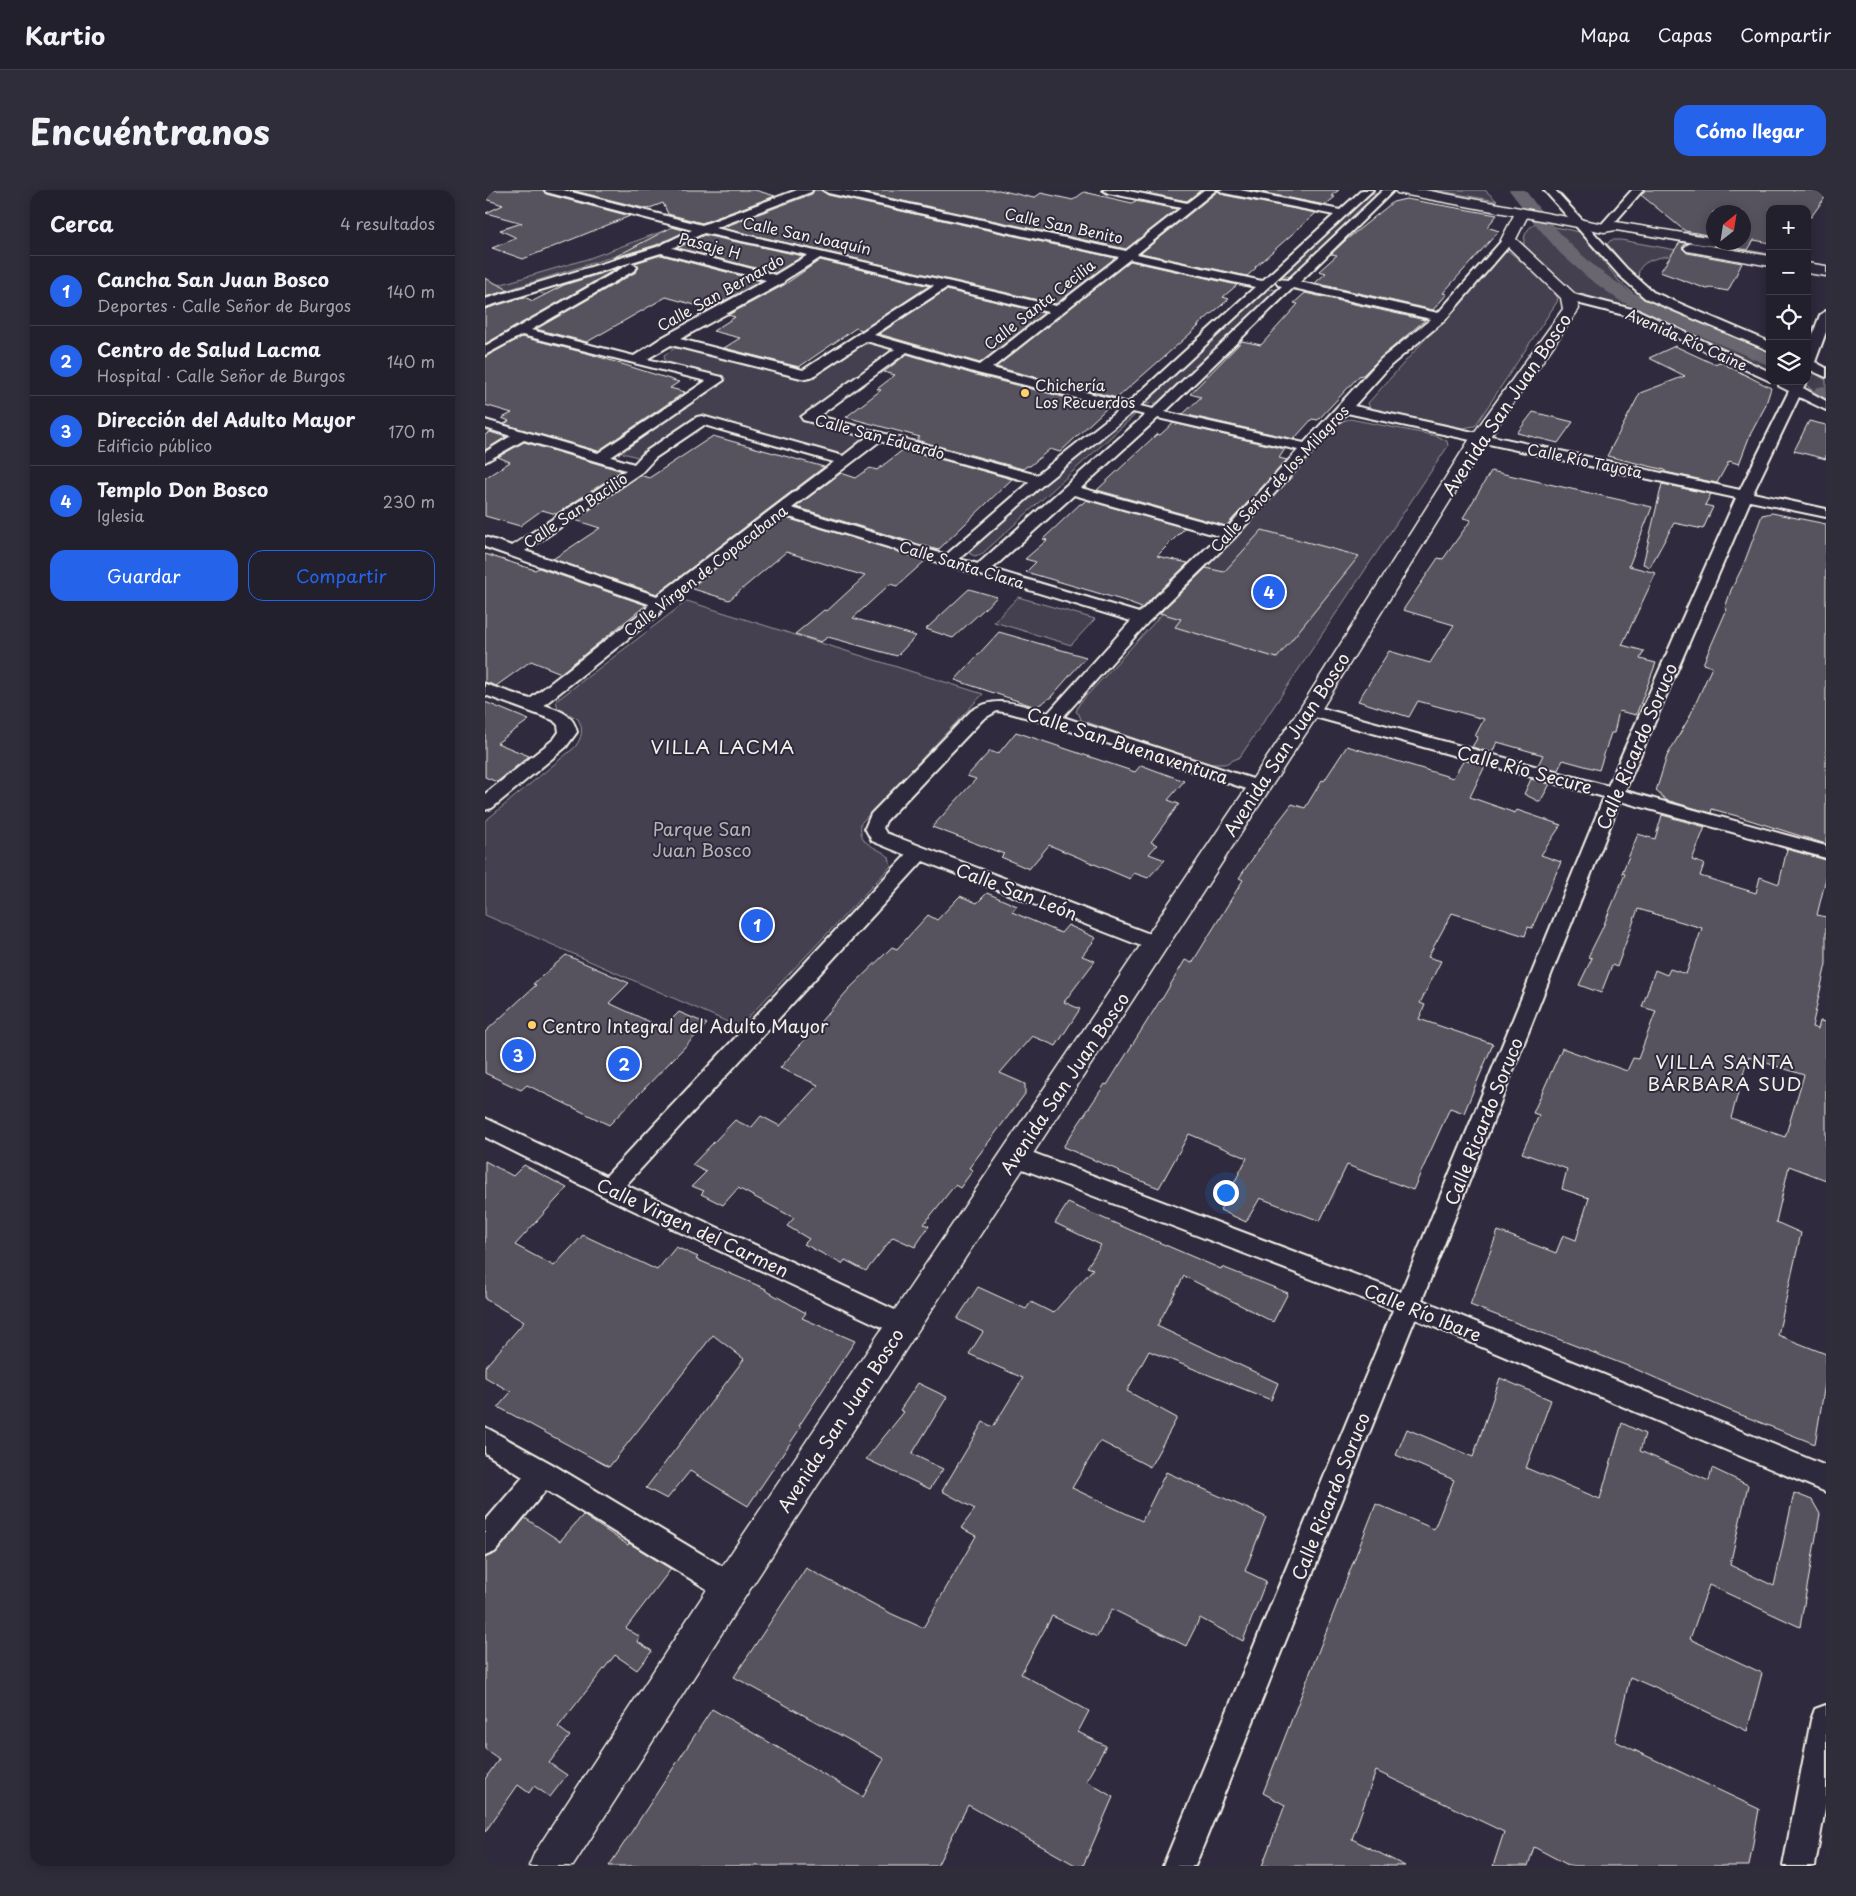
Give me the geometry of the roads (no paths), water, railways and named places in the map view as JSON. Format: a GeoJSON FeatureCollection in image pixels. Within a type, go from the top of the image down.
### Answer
{"type":"FeatureCollection","features":[{"type":"Feature","properties":{"kind":"main road"},"geometry":{"type":"LineString","coordinates":[[1402,190],[1604,228],[1615,226],[1706,241]]}},
{"type":"Feature","properties":{"kind":"main road"},"geometry":{"type":"LineString","coordinates":[[1508,240],[1526,214]]}},
{"type":"Feature","properties":{"kind":"main road"},"geometry":{"type":"LineString","coordinates":[[1604,228],[1611,233],[1766,260]]}},
{"type":"Feature","properties":{"kind":"main road","name":"Avenida Río Caine"},"geometry":{"type":"LineString","coordinates":[[1508,240],[1569,297]]}},
{"type":"Feature","properties":{"kind":"main road"},"geometry":{"type":"LineString","coordinates":[[1751,249],[1766,251]]}},
{"type":"Feature","properties":{"kind":"main road"},"geometry":{"type":"LineString","coordinates":[[1811,259],[1826,261]]}},
{"type":"Feature","properties":{"kind":"main road"},"geometry":{"type":"LineString","coordinates":[[1811,269],[1826,272]]}},
{"type":"Feature","properties":{"kind":"main road","name":"Avenida San Juan Bosco"},"geometry":{"type":"LineString","coordinates":[[549,1866],[730,1587],[1311,710],[1480,437],[1571,309],[1569,297]]}},
{"type":"Feature","properties":{"kind":"street","name":"Calle San Joaquín"},"geometry":{"type":"LineString","coordinates":[[550,190],[703,230],[818,254],[1057,310]]}},
{"type":"Feature","properties":{"kind":"street"},"geometry":{"type":"LineString","coordinates":[[485,351],[661,249],[703,230],[807,190]]}},
{"type":"Feature","properties":{"kind":"street","name":"Calle San Benito"},"geometry":{"type":"LineString","coordinates":[[828,190],[1128,255],[1267,282],[1292,284],[1441,316]]}},
{"type":"Feature","properties":{"kind":"street"},"geometry":{"type":"LineString","coordinates":[[1109,190],[1189,207]]}},
{"type":"Feature","properties":{"kind":"street","name":"Calle Santa Cecilia"},"geometry":{"type":"LineString","coordinates":[[983,370],[1211,190]]}},
{"type":"Feature","properties":{"kind":"street"},"geometry":{"type":"LineString","coordinates":[[1223,190],[1343,214]]}},
{"type":"Feature","properties":{"kind":"street"},"geometry":{"type":"LineString","coordinates":[[949,560],[1040,480],[1131,408],[1367,190]]}},
{"type":"Feature","properties":{"kind":"street"},"geometry":{"type":"LineString","coordinates":[[981,570],[1069,489],[1155,414],[1389,190]]}},
{"type":"Feature","properties":{"kind":"street","name":"Avenida Río Caine"},"geometry":{"type":"LineString","coordinates":[[1549,190],[1623,272],[1649,295],[1766,344]]}},
{"type":"Feature","properties":{"kind":"street"},"geometry":{"type":"LineString","coordinates":[[1604,228],[1638,190]]}},
{"type":"Feature","properties":{"kind":"street","name":"Calle Señor de los Milagros"},"geometry":{"type":"LineString","coordinates":[[1052,719],[1142,619],[1230,534],[1386,362],[1441,316],[1508,240]]}},
{"type":"Feature","properties":{"kind":"street"},"geometry":{"type":"LineString","coordinates":[[485,303],[661,249]]}},
{"type":"Feature","properties":{"kind":"street","name":"Pasaje H"},"geometry":{"type":"LineString","coordinates":[[661,249],[779,280]]}},
{"type":"Feature","properties":{"kind":"street","name":"Calle San Bernardo"},"geometry":{"type":"LineString","coordinates":[[638,359],[668,340],[779,280],[818,254]]}},
{"type":"Feature","properties":{"kind":"street"},"geometry":{"type":"LineString","coordinates":[[668,340],[805,375],[945,283]]}},
{"type":"Feature","properties":{"kind":"street","name":"Avenida Río Caine"},"geometry":{"type":"LineString","coordinates":[[1569,297],[1636,314],[1766,375]]}},
{"type":"Feature","properties":{"kind":"street"},"geometry":{"type":"LineString","coordinates":[[1811,357],[1826,315]]}},
{"type":"Feature","properties":{"kind":"street"},"geometry":{"type":"LineString","coordinates":[[520,331],[717,380],[601,457]]}},
{"type":"Feature","properties":{"kind":"street"},"geometry":{"type":"LineString","coordinates":[[863,336],[906,346],[983,370],[1131,408],[1306,448]]}},
{"type":"Feature","properties":{"kind":"street","name":"Calle San Eduardo"},"geometry":{"type":"LineString","coordinates":[[906,346],[808,417],[1040,480]]}},
{"type":"Feature","properties":{"kind":"street"},"geometry":{"type":"LineString","coordinates":[[1811,366],[1826,373]]}},
{"type":"Feature","properties":{"kind":"street"},"geometry":{"type":"LineString","coordinates":[[1798,385],[1826,406]]}},
{"type":"Feature","properties":{"kind":"street","name":"Calle Ricardo Soruco"},"geometry":{"type":"LineString","coordinates":[[1179,1866],[1614,794],[1745,495],[1798,385]]}},
{"type":"Feature","properties":{"kind":"street","name":"Calle Río Tayota"},"geometry":{"type":"LineString","coordinates":[[1344,408],[1826,513]]}},
{"type":"Feature","properties":{"kind":"street","name":"Calle San Bacilio"},"geometry":{"type":"LineString","coordinates":[[513,552],[637,469],[649,455],[702,420],[845,461]]}},
{"type":"Feature","properties":{"kind":"street","name":"Calle San Bacilio"},"geometry":{"type":"LineString","coordinates":[[485,424],[637,469]]}},
{"type":"Feature","properties":{"kind":"street"},"geometry":{"type":"LineString","coordinates":[[485,458],[523,435]]}},
{"type":"Feature","properties":{"kind":"street","name":"Calle Virgen de Copacabana"},"geometry":{"type":"LineString","coordinates":[[532,706],[653,612],[659,602],[879,436]]}},
{"type":"Feature","properties":{"kind":"street"},"geometry":{"type":"LineString","coordinates":[[1069,489],[1230,534]]}},
{"type":"Feature","properties":{"kind":"street","name":"Calle Santa Clara"},"geometry":{"type":"LineString","coordinates":[[781,510],[1142,619]]}},
{"type":"Feature","properties":{"kind":"street"},"geometry":{"type":"LineString","coordinates":[[485,542],[659,602]]}},
{"type":"Feature","properties":{"kind":"street"},"geometry":{"type":"LineString","coordinates":[[485,688],[559,716],[566,724],[568,732],[560,743],[485,804]]}},
{"type":"Feature","properties":{"kind":"street","name":"Calle San Buenaventura"},"geometry":{"type":"LineString","coordinates":[[879,837],[874,828],[878,818],[977,715],[986,709],[997,706],[1052,719],[1259,787]]}},
{"type":"Feature","properties":{"kind":"street","name":"Calle Río Secure"},"geometry":{"type":"LineString","coordinates":[[1311,710],[1826,852]]}},
{"type":"Feature","properties":{"kind":"street","name":"Calle San León"},"geometry":{"type":"LineString","coordinates":[[879,837],[1156,944]]}},
{"type":"Feature","properties":{"kind":"street"},"geometry":{"type":"LineString","coordinates":[[609,1188],[919,853]]}},
{"type":"Feature","properties":{"kind":"street","name":"Calle Virgen del Carmen"},"geometry":{"type":"LineString","coordinates":[[485,1127],[609,1188],[903,1326]]}},
{"type":"Feature","properties":{"kind":"street","name":"Calle Río Ibare"},"geometry":{"type":"LineString","coordinates":[[1015,1156],[1408,1305],[1826,1478]]}},
{"type":"Feature","properties":{"kind":"street"},"geometry":{"type":"LineString","coordinates":[[485,1439],[730,1587]]}},
{"type":"Feature","properties":{"kind":"street"},"geometry":{"type":"LineString","coordinates":[[485,1542],[543,1473]]}},
{"type":"Feature","properties":{"kind":"street"},"geometry":{"type":"LineString","coordinates":[[1799,1866],[1817,1821],[1826,1720]]}},
{"type":"Feature","properties":{"kind":"waterway"},"geometry":{"type":"LineString","coordinates":[[1517,190],[1541,222],[1566,249],[1593,273],[1626,297],[1766,359]]}},
{"type":"Feature","properties":{"kind":"place","name":"Chichería Los Recuerdos"},"geometry":{"type":"Point","coordinates":[1025,393]}},
{"type":"Feature","properties":{"kind":"place","name":"Templo Don Bosco"},"geometry":{"type":"Point","coordinates":[1269,592]}},
{"type":"Feature","properties":{"kind":"place","name":"Cancha San Juan Bosco"},"geometry":{"type":"Point","coordinates":[757,925]}},
{"type":"Feature","properties":{"kind":"place","name":"Centro Integral del Adulto Mayor"},"geometry":{"type":"Point","coordinates":[532,1025]}},
{"type":"Feature","properties":{"kind":"place","name":"Dirección del Adulto Mayor"},"geometry":{"type":"Point","coordinates":[518,1055]}},
{"type":"Feature","properties":{"kind":"place","name":"Centro de Salud Lacma"},"geometry":{"type":"Point","coordinates":[624,1064]}},
{"type":"Feature","properties":{"kind":"district","name":"VILLA LACMA"},"geometry":{"type":"Point","coordinates":[723,746]}},
{"type":"Feature","properties":{"kind":"district","name":"VILLA SANTA BÁRBARA SUD"},"geometry":{"type":"Point","coordinates":[1725,1072]}},
{"type":"Feature","properties":{"kind":"park label","name":"Parque San Juan Bosco"},"geometry":{"type":"Point","coordinates":[702,838]}}]}
